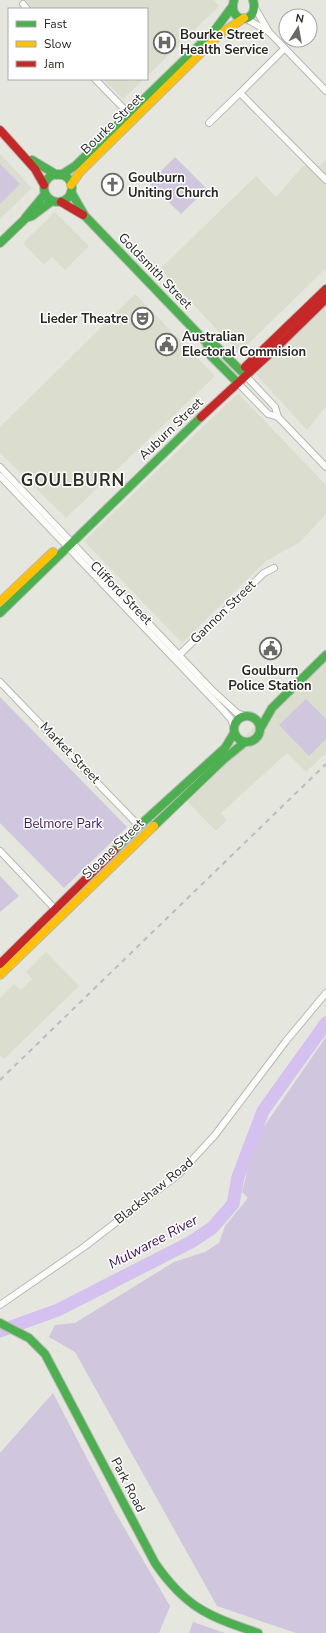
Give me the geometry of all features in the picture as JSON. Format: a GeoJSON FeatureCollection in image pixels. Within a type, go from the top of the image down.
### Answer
{"type":"FeatureCollection","features":[{"type":"Feature","properties":{"kind":"main road"},"geometry":{"type":"LineString","coordinates":[[255,5],[261,0]]}},
{"type":"Feature","properties":{"kind":"main road"},"geometry":{"type":"LineString","coordinates":[[232,3],[235,15],[244,18]]}},
{"type":"Feature","properties":{"kind":"main road","name":"Bourke Street"},"geometry":{"type":"LineString","coordinates":[[59,175],[75,166],[221,24],[232,3]]}},
{"type":"Feature","properties":{"kind":"main road","name":"Bourke Street"},"geometry":{"type":"LineString","coordinates":[[71,188],[80,172],[219,35],[229,26],[252,15],[255,5]]}},
{"type":"Feature","properties":{"kind":"main road"},"geometry":{"type":"LineString","coordinates":[[0,130],[35,169],[44,185],[45,194],[52,201],[61,202],[68,198],[71,188],[68,179],[39,165],[15,146]]}},
{"type":"Feature","properties":{"kind":"main road"},"geometry":{"type":"LineString","coordinates":[[44,185],[48,179],[59,175]]}},
{"type":"Feature","properties":{"kind":"main road","name":"Goldsmith Street"},"geometry":{"type":"LineString","coordinates":[[71,188],[85,216]]}},
{"type":"Feature","properties":{"kind":"main road"},"geometry":{"type":"LineString","coordinates":[[26,218],[28,212],[45,194]]}},
{"type":"Feature","properties":{"kind":"main road"},"geometry":{"type":"LineString","coordinates":[[0,243],[26,218],[32,216],[52,201]]}},
{"type":"Feature","properties":{"kind":"main road","name":"Goldsmith Street"},"geometry":{"type":"LineString","coordinates":[[61,202],[85,216],[207,343],[216,346],[243,373]]}},
{"type":"Feature","properties":{"kind":"main road","name":"Auburn Street"},"geometry":{"type":"LineString","coordinates":[[0,613],[68,542],[236,380],[326,289]]}},
{"type":"Feature","properties":{"kind":"main road","name":"Auburn Street"},"geometry":{"type":"LineString","coordinates":[[243,373],[276,348],[326,298]]}},
{"type":"Feature","properties":{"kind":"main road","name":"Goldsmith Street"},"geometry":{"type":"LineString","coordinates":[[207,343],[209,354],[236,380]]}},
{"type":"Feature","properties":{"kind":"main road","name":"Auburn Street"},"geometry":{"type":"LineString","coordinates":[[0,602],[68,542]]}},
{"type":"Feature","properties":{"kind":"main road"},"geometry":{"type":"LineString","coordinates":[[272,708],[238,720],[234,730],[239,740],[249,742],[257,738],[260,729],[272,708],[326,655]]}},
{"type":"Feature","properties":{"kind":"main road"},"geometry":{"type":"LineString","coordinates":[[249,717],[258,722],[260,729]]}},
{"type":"Feature","properties":{"kind":"main road","name":"Sloane Street"},"geometry":{"type":"LineString","coordinates":[[0,964],[139,826],[220,753],[230,742],[234,730]]}},
{"type":"Feature","properties":{"kind":"main road","name":"Sloane Street"},"geometry":{"type":"LineString","coordinates":[[0,975],[183,797],[224,759],[245,742]]}},
{"type":"Feature","properties":{"kind":"main road"},"geometry":{"type":"LineString","coordinates":[[139,826],[152,822],[170,805],[183,797]]}},
{"type":"Feature","properties":{"kind":"main road"},"geometry":{"type":"LineString","coordinates":[[55,909],[61,909],[86,886],[96,881]]}},
{"type":"Feature","properties":{"kind":"main road"},"geometry":{"type":"LineString","coordinates":[[30,946],[44,939]]}},
{"type":"Feature","properties":{"kind":"main road","name":"Park Road"},"geometry":{"type":"LineString","coordinates":[[1,1324],[23,1335],[40,1348],[50,1361],[139,1533],[166,1581],[182,1598],[200,1611],[258,1633]]}},
{"type":"Feature","properties":{"kind":"street"},"geometry":{"type":"LineString","coordinates":[[255,5],[269,32],[278,42]]}},
{"type":"Feature","properties":{"kind":"street"},"geometry":{"type":"LineString","coordinates":[[244,18],[269,32]]}},
{"type":"Feature","properties":{"kind":"street"},"geometry":{"type":"LineString","coordinates":[[209,123],[284,48],[326,91]]}},
{"type":"Feature","properties":{"kind":"street"},"geometry":{"type":"LineString","coordinates":[[96,80],[129,114]]}},
{"type":"Feature","properties":{"kind":"street"},"geometry":{"type":"LineString","coordinates":[[240,93],[326,180]]}},
{"type":"Feature","properties":{"kind":"street","name":"Goldsmith Street"},"geometry":{"type":"LineString","coordinates":[[243,373],[275,407],[278,417],[326,467]]}},
{"type":"Feature","properties":{"kind":"street","name":"Goldsmith Street"},"geometry":{"type":"LineString","coordinates":[[236,380],[268,414],[278,417]]}},
{"type":"Feature","properties":{"kind":"street","name":"Clifford Street"},"geometry":{"type":"LineString","coordinates":[[0,467],[68,542],[177,657],[231,719],[234,730]]}},
{"type":"Feature","properties":{"kind":"street","name":"Clifford Street"},"geometry":{"type":"LineString","coordinates":[[0,476],[68,542]]}},
{"type":"Feature","properties":{"kind":"street","name":"Gannon Street"},"geometry":{"type":"LineString","coordinates":[[177,657],[264,573],[274,568]]}},
{"type":"Feature","properties":{"kind":"street","name":"Clifford Street"},"geometry":{"type":"LineString","coordinates":[[177,657],[237,713],[249,717]]}},
{"type":"Feature","properties":{"kind":"street","name":"Market Street"},"geometry":{"type":"LineString","coordinates":[[0,682],[139,826]]}},
{"type":"Feature","properties":{"kind":"street"},"geometry":{"type":"LineString","coordinates":[[0,851],[55,909]]}},
{"type":"Feature","properties":{"kind":"street","name":"Blackshaw Road"},"geometry":{"type":"LineString","coordinates":[[0,1305],[89,1243],[180,1173],[215,1135],[286,1041],[326,993]]}},
{"type":"Feature","properties":{"kind":"shaded area","name":"Bourke Street Health Service"},"geometry":{"type":"Polygon","coordinates":[[[25,0],[214,0],[219,6],[148,75],[148,8],[33,8],[25,0]]]}},
{"type":"Feature","properties":{"kind":"shaded area"},"geometry":{"type":"Polygon","coordinates":[[[104,80],[143,80],[123,99],[104,80]]]}},
{"type":"Feature","properties":{"kind":"shaded area"},"geometry":{"type":"Polygon","coordinates":[[[0,154],[32,188],[0,219],[0,154]]]}},
{"type":"Feature","properties":{"kind":"shaded area"},"geometry":{"type":"Polygon","coordinates":[[[326,160],[326,268],[239,353],[160,269],[256,176],[276,197],[303,166],[320,166],[326,160]]]}},
{"type":"Feature","properties":{"kind":"shaded area"},"geometry":{"type":"Polygon","coordinates":[[[55,212],[89,246],[65,270],[52,257],[44,265],[23,243],[55,212]]]}},
{"type":"Feature","properties":{"kind":"shaded area"},"geometry":{"type":"Polygon","coordinates":[[[135,294],[215,376],[66,518],[0,453],[0,427],[135,294]]]}},
{"type":"Feature","properties":{"kind":"shaded area"},"geometry":{"type":"Polygon","coordinates":[[[326,306],[326,406],[307,430],[256,374],[326,306]]]}},
{"type":"Feature","properties":{"kind":"shaded area"},"geometry":{"type":"Polygon","coordinates":[[[238,393],[326,485],[326,514],[300,542],[266,561],[182,643],[84,541],[238,393]]]}},
{"type":"Feature","properties":{"kind":"shaded area"},"geometry":{"type":"Polygon","coordinates":[[[326,655],[326,753],[306,772],[287,753],[221,813],[227,820],[216,831],[183,797],[224,759],[272,708],[326,655]]]}},
{"type":"Feature","properties":{"kind":"shaded area"},"geometry":{"type":"Polygon","coordinates":[[[46,952],[79,986],[4,1059],[0,1055],[0,998],[14,984],[21,990],[32,979],[26,972],[46,952]]]}},
{"type":"Feature","properties":{"kind":"green space"},"geometry":{"type":"Polygon","coordinates":[[[175,157],[207,189],[181,214],[149,183],[175,157]]]}},
{"type":"Feature","properties":{"kind":"green space"},"geometry":{"type":"Polygon","coordinates":[[[0,164],[20,184],[0,204],[0,164]]]}},
{"type":"Feature","properties":{"kind":"green space","name":"Belmore Park"},"geometry":{"type":"Polygon","coordinates":[[[0,697],[127,827],[64,888],[0,823],[0,697]]]}},
{"type":"Feature","properties":{"kind":"green space"},"geometry":{"type":"Polygon","coordinates":[[[306,699],[326,719],[326,739],[309,756],[279,725],[306,699]]]}},
{"type":"Feature","properties":{"kind":"green space"},"geometry":{"type":"Polygon","coordinates":[[[0,876],[19,896],[0,912],[0,876]]]}},
{"type":"Feature","properties":{"kind":"green space"},"geometry":{"type":"Polygon","coordinates":[[[326,1037],[326,1633],[296,1633],[217,1606],[75,1352],[49,1337],[55,1325],[75,1323],[174,1262],[205,1252],[219,1243],[225,1226],[248,1198],[242,1192],[256,1138],[326,1037]]]}},
{"type":"Feature","properties":{"kind":"green space"},"geometry":{"type":"Polygon","coordinates":[[[53,1393],[115,1512],[170,1606],[159,1633],[0,1633],[0,1453],[53,1393]]]}},
{"type":"Feature","properties":{"kind":"green space"},"geometry":{"type":"Polygon","coordinates":[[[193,1622],[225,1633],[189,1633],[193,1622]]]}},
{"type":"Feature","properties":{"kind":"waterway","name":"Mulwaree River"},"geometry":{"type":"LineString","coordinates":[[0,1331],[58,1310],[191,1242],[212,1228],[233,1204],[238,1177],[263,1111],[326,1023]]}},
{"type":"Feature","properties":{"kind":"railway"},"geometry":{"type":"LineString","coordinates":[[0,1080],[326,764]]}},
{"type":"Feature","properties":{"kind":"traffic: fast"},"geometry":{"type":"LineString","coordinates":[[234,0],[233,8],[235,14],[239,18],[244,19],[248,18],[252,14],[254,8],[253,0]]}},
{"type":"Feature","properties":{"kind":"traffic: fast"},"geometry":{"type":"LineString","coordinates":[[61,175],[75,166],[215,30],[232,7]]}},
{"type":"Feature","properties":{"kind":"traffic: fast"},"geometry":{"type":"LineString","coordinates":[[32,160],[57,175]]}},
{"type":"Feature","properties":{"kind":"traffic: fast"},"geometry":{"type":"LineString","coordinates":[[58,174],[68,178],[72,188],[68,198],[58,202],[48,198],[44,188],[48,178],[58,174]]}},
{"type":"Feature","properties":{"kind":"traffic: fast"},"geometry":{"type":"LineString","coordinates":[[71,192],[85,216],[207,343],[216,346],[245,375]]}},
{"type":"Feature","properties":{"kind":"traffic: fast"},"geometry":{"type":"LineString","coordinates":[[26,217],[45,194]]}},
{"type":"Feature","properties":{"kind":"traffic: fast"},"geometry":{"type":"LineString","coordinates":[[0,243],[26,218],[32,216],[52,201]]}},
{"type":"Feature","properties":{"kind":"traffic: fast"},"geometry":{"type":"LineString","coordinates":[[207,343],[209,354],[237,382]]}},
{"type":"Feature","properties":{"kind":"traffic: fast"},"geometry":{"type":"LineString","coordinates":[[0,613],[201,417]]}},
{"type":"Feature","properties":{"kind":"traffic: fast"},"geometry":{"type":"LineString","coordinates":[[260,729],[272,708],[326,655]]}},
{"type":"Feature","properties":{"kind":"traffic: fast"},"geometry":{"type":"LineString","coordinates":[[247,716],[256,720],[260,729],[256,738],[247,742],[238,738],[234,729],[238,720],[247,716]]}},
{"type":"Feature","properties":{"kind":"traffic: fast"},"geometry":{"type":"LineString","coordinates":[[114,851],[139,826],[225,748],[234,733]]}},
{"type":"Feature","properties":{"kind":"traffic: fast"},"geometry":{"type":"LineString","coordinates":[[154,826],[224,759],[245,742]]}},
{"type":"Feature","properties":{"kind":"traffic: fast"},"geometry":{"type":"LineString","coordinates":[[0,1323],[29,1338],[45,1354],[155,1563],[166,1578],[177,1591],[199,1608],[225,1621],[258,1633]]}},
{"type":"Feature","properties":{"kind":"traffic: slow"},"geometry":{"type":"LineString","coordinates":[[71,185],[80,172],[219,35],[244,18]]}},
{"type":"Feature","properties":{"kind":"traffic: slow"},"geometry":{"type":"LineString","coordinates":[[0,602],[53,552]]}},
{"type":"Feature","properties":{"kind":"traffic: slow"},"geometry":{"type":"LineString","coordinates":[[0,975],[154,826]]}},
{"type":"Feature","properties":{"kind":"traffic: jam"},"geometry":{"type":"LineString","coordinates":[[0,130],[35,169],[44,185]]}},
{"type":"Feature","properties":{"kind":"traffic: jam"},"geometry":{"type":"LineString","coordinates":[[61,202],[83,215]]}},
{"type":"Feature","properties":{"kind":"traffic: jam"},"geometry":{"type":"LineString","coordinates":[[245,367],[326,289]]}},
{"type":"Feature","properties":{"kind":"traffic: jam"},"geometry":{"type":"LineString","coordinates":[[201,417],[276,348],[326,299]]}},
{"type":"Feature","properties":{"kind":"traffic: jam"},"geometry":{"type":"LineString","coordinates":[[0,964],[114,851]]}},
{"type":"Feature","properties":{"kind":"place","name":"Bourke Street Health Service"},"geometry":{"type":"Point","coordinates":[164,42]}},
{"type":"Feature","properties":{"kind":"place","name":"Goulburn Uniting Church"},"geometry":{"type":"Point","coordinates":[112,185]}},
{"type":"Feature","properties":{"kind":"place","name":"Lieder Theatre"},"geometry":{"type":"Point","coordinates":[143,319]}},
{"type":"Feature","properties":{"kind":"place","name":"Australian Electoral Commision"},"geometry":{"type":"Point","coordinates":[167,344]}},
{"type":"Feature","properties":{"kind":"place","name":"Goulburn Police Station"},"geometry":{"type":"Point","coordinates":[270,649]}},
{"type":"Feature","properties":{"kind":"district","name":"GOULBURN"},"geometry":{"type":"Point","coordinates":[73,480]}}]}
